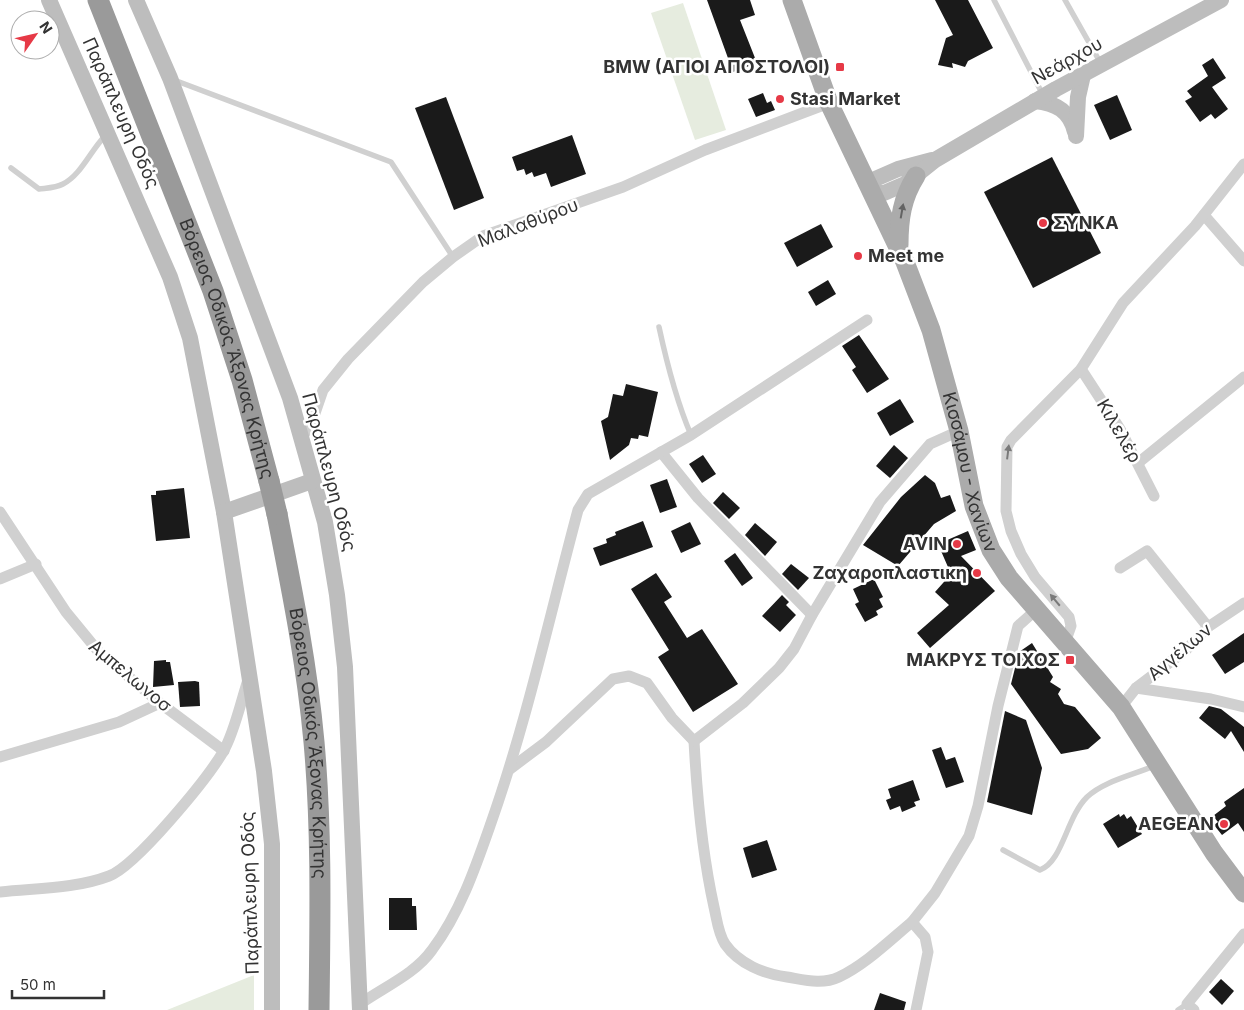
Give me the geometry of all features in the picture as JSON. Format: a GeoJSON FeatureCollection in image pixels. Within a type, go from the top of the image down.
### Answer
{"type":"FeatureCollection","features":[{"type":"Feature","properties":{"kind":"highway","name":"Βόρειος Οδικός Άξονας Κρήτης"},"geometry":{"type":"LineString","coordinates":[[98,0],[214,291],[242,380],[278,514],[298,623],[314,741],[319,826],[319,1010]]}},
{"type":"Feature","properties":{"kind":"main road","name":"Κισσάμου - Χανίων"},"geometry":{"type":"LineString","coordinates":[[792,0],[829,103],[868,188],[899,249],[931,330],[959,431],[974,506],[991,550],[1009,578],[1121,707],[1214,853],[1244,892]]}},
{"type":"Feature","properties":{"kind":"main road"},"geometry":{"type":"LineString","coordinates":[[899,249],[899,225],[902,204],[913,171]]}},
{"type":"Feature","properties":{"kind":"street","name":"Παράπλευρη Οδός"},"geometry":{"type":"LineString","coordinates":[[49,0],[170,277],[190,338],[224,512],[248,680],[264,772],[272,844],[272,1010]]}},
{"type":"Feature","properties":{"kind":"street","name":"Παράπλευρη Οδός"},"geometry":{"type":"LineString","coordinates":[[136,0],[170,78],[290,398],[325,522],[336,586],[345,667],[360,1007]]}},
{"type":"Feature","properties":{"kind":"street","name":"Νεάρχου"},"geometry":{"type":"LineString","coordinates":[[868,188],[894,190],[913,171],[1101,64],[1221,0]]}},
{"type":"Feature","properties":{"kind":"street"},"geometry":{"type":"LineString","coordinates":[[1040,99],[1065,111],[1073,123],[1076,136],[1078,97],[1083,75]]}},
{"type":"Feature","properties":{"kind":"street","name":"Μαλαθύρου"},"geometry":{"type":"LineString","coordinates":[[301,439],[312,422],[323,390],[348,359],[424,282],[453,257],[483,236],[623,187],[706,150],[829,103]]}},
{"type":"Feature","properties":{"kind":"street"},"geometry":{"type":"LineString","coordinates":[[1066,643],[1071,626],[1069,617],[1035,577],[1020,554],[1011,531],[1006,511],[1007,447],[1010,440],[1081,369],[1123,303],[1204,215],[1244,164]]}},
{"type":"Feature","properties":{"kind":"street"},"geometry":{"type":"LineString","coordinates":[[1204,215],[1244,261]]}},
{"type":"Feature","properties":{"kind":"street"},"geometry":{"type":"LineString","coordinates":[[360,1007],[411,971],[432,951],[454,915],[478,862],[510,768],[578,510],[588,494],[691,435],[867,320]]}},
{"type":"Feature","properties":{"kind":"street","name":"Κιλελέρ"},"geometry":{"type":"LineString","coordinates":[[1081,369],[1120,430],[1154,496]]}},
{"type":"Feature","properties":{"kind":"street"},"geometry":{"type":"LineString","coordinates":[[1138,463],[1244,377]]}},
{"type":"Feature","properties":{"kind":"street"},"geometry":{"type":"LineString","coordinates":[[694,741],[743,703],[779,668],[794,649],[812,615],[880,502],[908,466],[930,444],[959,431]]}},
{"type":"Feature","properties":{"kind":"street"},"geometry":{"type":"LineString","coordinates":[[661,452],[698,498],[812,615]]}},
{"type":"Feature","properties":{"kind":"street"},"geometry":{"type":"LineString","coordinates":[[224,512],[312,481]]}},
{"type":"Feature","properties":{"kind":"street","name":"Αμπελωνοσ"},"geometry":{"type":"LineString","coordinates":[[0,512],[84,636],[98,651],[160,703],[224,750]]}},
{"type":"Feature","properties":{"kind":"street"},"geometry":{"type":"LineString","coordinates":[[1120,568],[1147,550],[1208,627]]}},
{"type":"Feature","properties":{"kind":"street"},"geometry":{"type":"LineString","coordinates":[[0,580],[36,564]]}},
{"type":"Feature","properties":{"kind":"street","name":"Αγγέλων"},"geometry":{"type":"LineString","coordinates":[[1121,707],[1136,688],[1186,650],[1208,627],[1244,603]]}},
{"type":"Feature","properties":{"kind":"street"},"geometry":{"type":"LineString","coordinates":[[510,768],[546,742],[613,679],[629,676],[647,683],[672,718],[694,741],[697,794],[704,846],[718,928],[726,946],[743,962],[761,971],[820,982],[838,978],[852,970],[913,923],[969,836],[978,806],[998,706],[1018,626],[1036,609]]}},
{"type":"Feature","properties":{"kind":"street"},"geometry":{"type":"LineString","coordinates":[[0,892],[71,885],[107,877],[120,871],[175,814],[202,782],[224,750],[248,680]]}},
{"type":"Feature","properties":{"kind":"street"},"geometry":{"type":"LineString","coordinates":[[1136,688],[1211,699],[1244,707]]}},
{"type":"Feature","properties":{"kind":"street"},"geometry":{"type":"LineString","coordinates":[[0,758],[119,722],[160,703]]}},
{"type":"Feature","properties":{"kind":"street"},"geometry":{"type":"LineString","coordinates":[[913,923],[925,937],[928,952],[916,1010]]}},
{"type":"Feature","properties":{"kind":"street"},"geometry":{"type":"LineString","coordinates":[[1187,1008],[1244,934]]}},
{"type":"Feature","properties":{"kind":"lane"},"geometry":{"type":"LineString","coordinates":[[994,0],[1040,99]]}},
{"type":"Feature","properties":{"kind":"lane"},"geometry":{"type":"LineString","coordinates":[[1065,0],[1101,64]]}},
{"type":"Feature","properties":{"kind":"lane"},"geometry":{"type":"LineString","coordinates":[[170,78],[391,162],[453,257]]}},
{"type":"Feature","properties":{"kind":"lane"},"geometry":{"type":"LineString","coordinates":[[11,168],[39,189],[62,185],[77,173],[94,147],[106,134]]}},
{"type":"Feature","properties":{"kind":"lane"},"geometry":{"type":"LineString","coordinates":[[659,327],[669,371],[682,414],[691,435]]}},
{"type":"Feature","properties":{"kind":"lane"},"geometry":{"type":"LineString","coordinates":[[1003,850],[1040,870],[1049,866],[1059,851],[1075,812],[1088,796],[1106,785],[1158,765]]}},
{"type":"Feature","properties":{"kind":"shaded area"},"geometry":{"type":"Polygon","coordinates":[[[683,3],[726,130],[695,140],[651,13],[683,3]]]}},
{"type":"Feature","properties":{"kind":"shaded area"},"geometry":{"type":"Polygon","coordinates":[[[254,975],[254,1010],[167,1010],[254,975]]]}},
{"type":"Feature","properties":{"kind":"building"},"geometry":{"type":"Polygon","coordinates":[[[707,0],[750,0],[755,15],[740,20],[757,63],[733,72],[707,0]]]}},
{"type":"Feature","properties":{"kind":"building"},"geometry":{"type":"Polygon","coordinates":[[[935,0],[968,0],[993,48],[968,61],[965,67],[952,63],[953,68],[938,65],[946,38],[953,35],[935,0]]]}},
{"type":"Feature","properties":{"kind":"building"},"geometry":{"type":"Polygon","coordinates":[[[1213,58],[1226,78],[1212,87],[1228,109],[1215,119],[1211,114],[1200,122],[1185,101],[1192,97],[1187,91],[1208,76],[1202,65],[1213,58]]]}},
{"type":"Feature","properties":{"kind":"building"},"geometry":{"type":"Polygon","coordinates":[[[763,93],[767,103],[771,101],[775,110],[756,117],[748,99],[763,93]]]}},
{"type":"Feature","properties":{"kind":"building"},"geometry":{"type":"Polygon","coordinates":[[[1117,95],[1132,130],[1110,140],[1094,105],[1117,95]]]}},
{"type":"Feature","properties":{"kind":"building"},"geometry":{"type":"Polygon","coordinates":[[[446,97],[484,198],[454,210],[415,108],[446,97]]]}},
{"type":"Feature","properties":{"kind":"building"},"geometry":{"type":"Polygon","coordinates":[[[572,135],[586,174],[551,187],[546,173],[534,177],[532,172],[526,175],[524,169],[517,171],[512,157],[572,135]]]}},
{"type":"Feature","properties":{"kind":"building","name":"ΣΥΝΚΑ"},"geometry":{"type":"Polygon","coordinates":[[[1052,157],[1101,253],[1033,288],[984,192],[1052,157]]]}},
{"type":"Feature","properties":{"kind":"building"},"geometry":{"type":"Polygon","coordinates":[[[821,224],[833,247],[797,267],[784,243],[821,224]]]}},
{"type":"Feature","properties":{"kind":"building"},"geometry":{"type":"Polygon","coordinates":[[[828,280],[836,294],[816,306],[808,292],[828,280]]]}},
{"type":"Feature","properties":{"kind":"building"},"geometry":{"type":"Polygon","coordinates":[[[859,335],[889,379],[867,393],[852,370],[856,367],[842,346],[859,335]]]}},
{"type":"Feature","properties":{"kind":"building"},"geometry":{"type":"Polygon","coordinates":[[[626,384],[658,392],[648,437],[639,435],[638,439],[631,438],[629,445],[610,460],[601,421],[608,417],[613,394],[623,396],[626,384]]]}},
{"type":"Feature","properties":{"kind":"building"},"geometry":{"type":"Polygon","coordinates":[[[900,399],[914,422],[890,436],[877,413],[900,399]]]}},
{"type":"Feature","properties":{"kind":"building"},"geometry":{"type":"Polygon","coordinates":[[[894,445],[908,458],[890,478],[876,466],[894,445]]]}},
{"type":"Feature","properties":{"kind":"building"},"geometry":{"type":"Polygon","coordinates":[[[703,455],[716,474],[702,483],[689,464],[703,455]]]}},
{"type":"Feature","properties":{"kind":"building"},"geometry":{"type":"Polygon","coordinates":[[[925,475],[935,483],[941,498],[950,495],[956,511],[934,524],[898,566],[863,545],[901,497],[925,475]]]}},
{"type":"Feature","properties":{"kind":"building"},"geometry":{"type":"Polygon","coordinates":[[[667,479],[677,507],[660,513],[650,485],[667,479]]]}},
{"type":"Feature","properties":{"kind":"building"},"geometry":{"type":"Polygon","coordinates":[[[184,488],[190,538],[156,541],[151,495],[156,495],[156,491],[184,488]]]}},
{"type":"Feature","properties":{"kind":"building"},"geometry":{"type":"Polygon","coordinates":[[[723,492],[740,508],[729,519],[713,503],[723,492]]]}},
{"type":"Feature","properties":{"kind":"building"},"geometry":{"type":"Polygon","coordinates":[[[643,521],[653,547],[600,566],[593,548],[607,543],[606,539],[616,535],[615,532],[643,521]]]}},
{"type":"Feature","properties":{"kind":"building"},"geometry":{"type":"Polygon","coordinates":[[[690,522],[701,544],[681,553],[671,531],[690,522]]]}},
{"type":"Feature","properties":{"kind":"building"},"geometry":{"type":"Polygon","coordinates":[[[755,523],[777,542],[765,556],[745,535],[755,523]]]}},
{"type":"Feature","properties":{"kind":"building"},"geometry":{"type":"Polygon","coordinates":[[[968,531],[976,550],[961,556],[995,591],[930,648],[917,633],[949,605],[935,592],[951,574],[938,544],[968,531]]]}},
{"type":"Feature","properties":{"kind":"building"},"geometry":{"type":"Polygon","coordinates":[[[735,553],[753,578],[742,586],[724,561],[735,553]]]}},
{"type":"Feature","properties":{"kind":"building"},"geometry":{"type":"Polygon","coordinates":[[[791,564],[809,578],[798,590],[782,574],[791,564]]]}},
{"type":"Feature","properties":{"kind":"building"},"geometry":{"type":"Polygon","coordinates":[[[656,573],[672,597],[664,602],[687,638],[702,629],[738,684],[693,712],[658,657],[669,650],[631,589],[656,573]]]}},
{"type":"Feature","properties":{"kind":"building"},"geometry":{"type":"Polygon","coordinates":[[[874,579],[883,597],[879,599],[883,607],[876,611],[878,615],[865,622],[855,604],[859,602],[853,589],[874,579]]]}},
{"type":"Feature","properties":{"kind":"building"},"geometry":{"type":"Polygon","coordinates":[[[782,595],[789,602],[786,605],[796,615],[780,632],[762,616],[782,595]]]}},
{"type":"Feature","properties":{"kind":"building"},"geometry":{"type":"Polygon","coordinates":[[[1244,633],[1244,662],[1225,674],[1212,655],[1244,633]]]}},
{"type":"Feature","properties":{"kind":"building"},"geometry":{"type":"Polygon","coordinates":[[[1032,643],[1053,677],[1050,682],[1061,689],[1058,694],[1064,704],[1075,707],[1101,738],[1088,749],[1061,754],[1011,684],[1019,652],[1032,643]]]}},
{"type":"Feature","properties":{"kind":"building"},"geometry":{"type":"Polygon","coordinates":[[[166,660],[166,662],[170,662],[174,685],[153,687],[154,661],[166,660]]]}},
{"type":"Feature","properties":{"kind":"building"},"geometry":{"type":"Polygon","coordinates":[[[178,682],[199,682],[200,706],[180,707],[178,682]]]}},
{"type":"Feature","properties":{"kind":"building"},"geometry":{"type":"Polygon","coordinates":[[[1209,706],[1221,709],[1244,727],[1244,752],[1231,731],[1225,739],[1199,718],[1209,706]]]}},
{"type":"Feature","properties":{"kind":"building"},"geometry":{"type":"Polygon","coordinates":[[[1005,711],[1026,720],[1042,768],[1032,815],[987,802],[1005,711]]]}},
{"type":"Feature","properties":{"kind":"building"},"geometry":{"type":"Polygon","coordinates":[[[941,747],[946,760],[955,757],[964,782],[946,788],[932,750],[941,747]]]}},
{"type":"Feature","properties":{"kind":"building"},"geometry":{"type":"Polygon","coordinates":[[[913,780],[920,800],[914,802],[916,806],[902,812],[900,806],[890,810],[886,800],[891,798],[888,789],[913,780]]]}},
{"type":"Feature","properties":{"kind":"building"},"geometry":{"type":"Polygon","coordinates":[[[1244,788],[1244,832],[1238,823],[1222,835],[1214,825],[1218,822],[1213,816],[1226,806],[1224,802],[1244,788]]]}},
{"type":"Feature","properties":{"kind":"building"},"geometry":{"type":"Polygon","coordinates":[[[1119,814],[1120,817],[1124,814],[1127,819],[1131,816],[1142,834],[1118,848],[1103,824],[1119,814]]]}},
{"type":"Feature","properties":{"kind":"building"},"geometry":{"type":"Polygon","coordinates":[[[767,840],[777,870],[752,878],[743,848],[767,840]]]}},
{"type":"Feature","properties":{"kind":"building"},"geometry":{"type":"Polygon","coordinates":[[[389,898],[412,898],[412,906],[416,906],[417,930],[389,930],[389,898]]]}},
{"type":"Feature","properties":{"kind":"building"},"geometry":{"type":"Polygon","coordinates":[[[1221,979],[1234,991],[1222,1005],[1209,992],[1221,979]]]}},
{"type":"Feature","properties":{"kind":"building"},"geometry":{"type":"Polygon","coordinates":[[[880,993],[906,1002],[904,1010],[874,1010],[880,993]]]}},
{"type":"Feature","properties":{"kind":"place","name":"BMW (ΑΓΙΟΙ ΑΠΟΣΤΟΛΟΙ)"},"geometry":{"type":"Point","coordinates":[840,67]}},
{"type":"Feature","properties":{"kind":"place","name":"Stasi Market"},"geometry":{"type":"Point","coordinates":[780,99]}},
{"type":"Feature","properties":{"kind":"place","name":"ΣΥΝΚΑ"},"geometry":{"type":"Point","coordinates":[1043,223]}},
{"type":"Feature","properties":{"kind":"place","name":"Meet me"},"geometry":{"type":"Point","coordinates":[858,256]}},
{"type":"Feature","properties":{"kind":"place","name":"AVIN"},"geometry":{"type":"Point","coordinates":[957,544]}},
{"type":"Feature","properties":{"kind":"place","name":"Ζαχαροπλαστικη"},"geometry":{"type":"Point","coordinates":[977,573]}},
{"type":"Feature","properties":{"kind":"place","name":"ΜΑΚΡΥΣ ΤΟΙΧΟΣ"},"geometry":{"type":"Point","coordinates":[1070,660]}},
{"type":"Feature","properties":{"kind":"place","name":"AEGEAN"},"geometry":{"type":"Point","coordinates":[1224,824]}}]}
